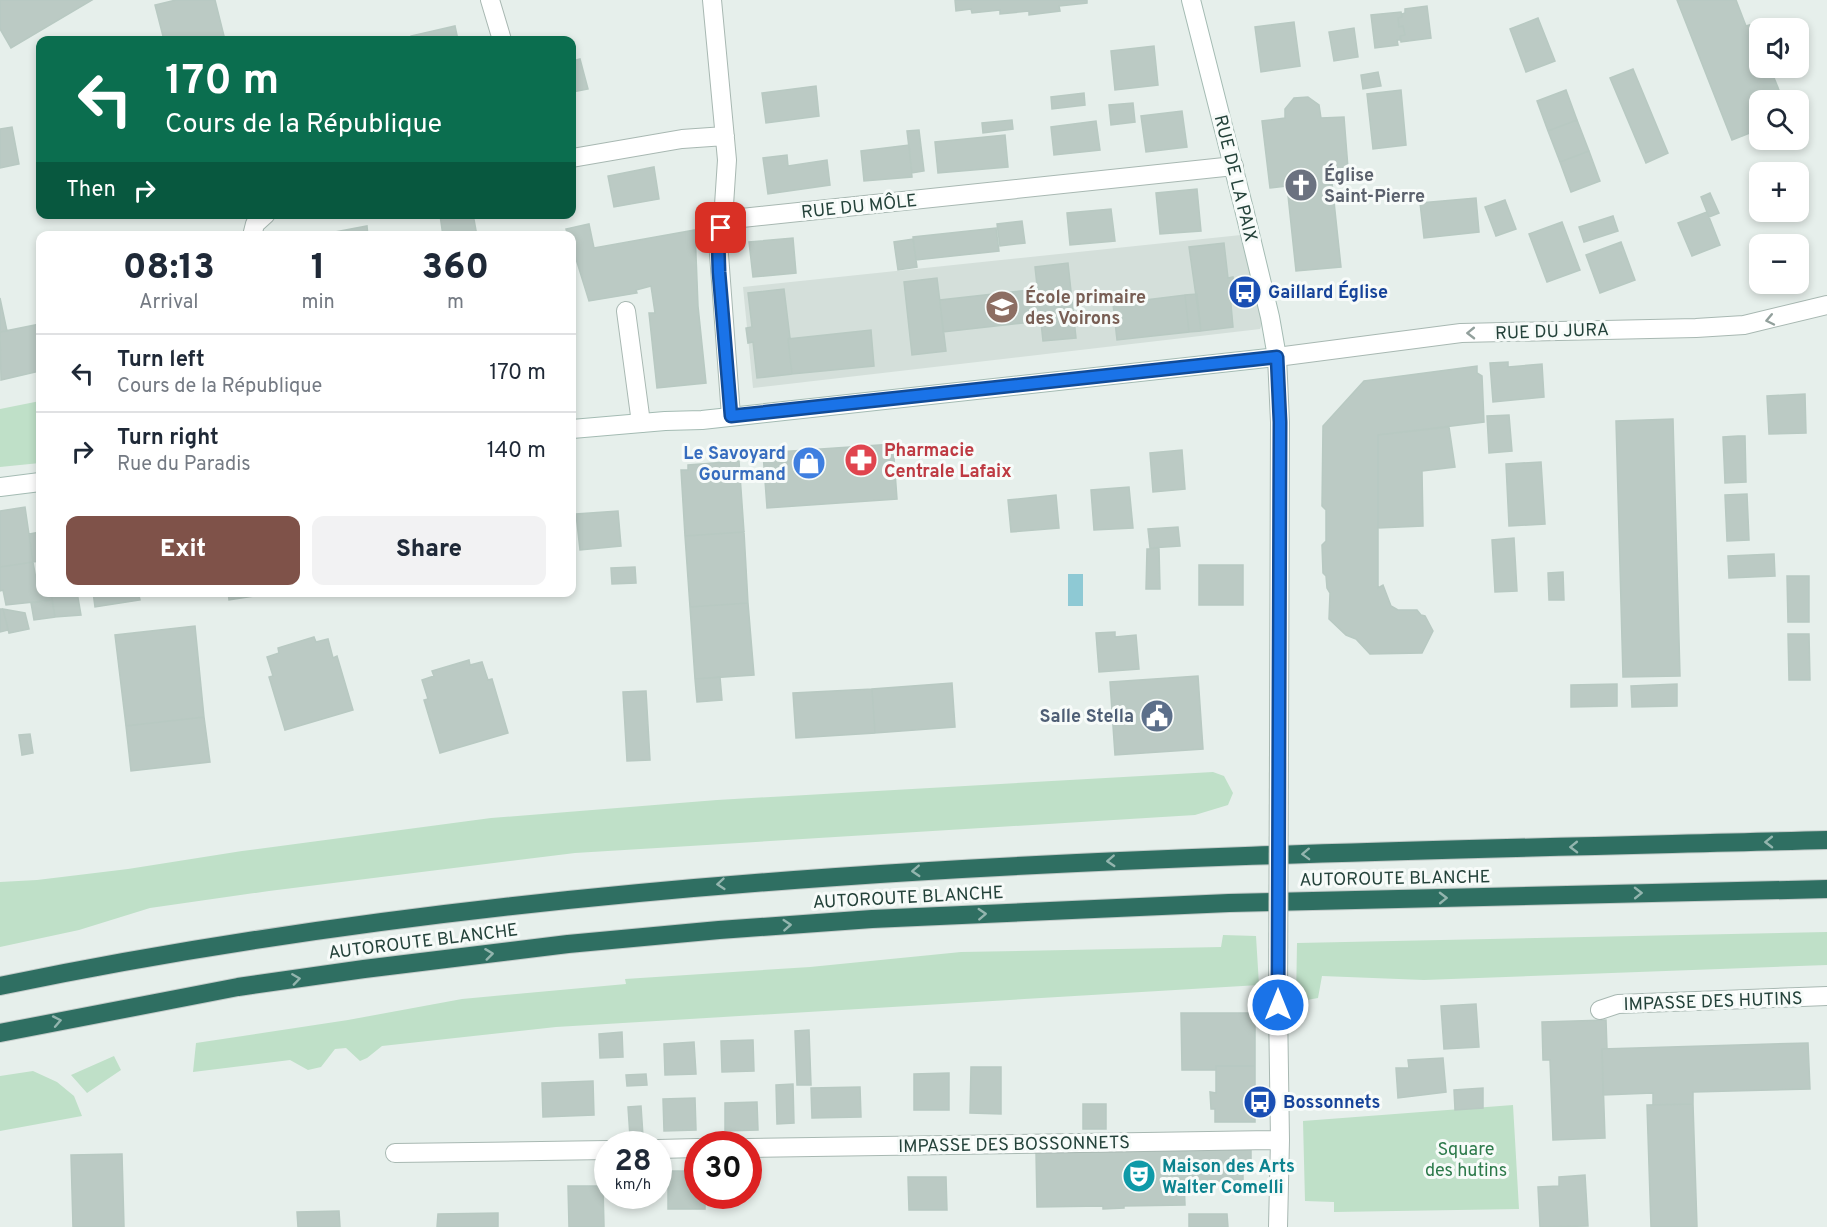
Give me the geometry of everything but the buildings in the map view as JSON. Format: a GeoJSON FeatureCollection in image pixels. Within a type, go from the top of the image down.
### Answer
{"type":"FeatureCollection","features":[{"type":"Feature","properties":{"kind":"highway","name":"AUTOROUTE BLANCHE"},"geometry":{"type":"LineString","coordinates":[[0,986],[222,945],[336,927],[544,901],[727,884],[1135,860],[1827,840]]}},
{"type":"Feature","properties":{"kind":"highway","name":"AUTOROUTE BLANCHE"},"geometry":{"type":"LineString","coordinates":[[0,1033],[238,987],[568,944],[719,930],[872,919],[1229,903],[1827,889]]}},
{"type":"Feature","properties":{"kind":"street"},"geometry":{"type":"LineString","coordinates":[[490,0],[501,36]]}},
{"type":"Feature","properties":{"kind":"street","name":"RUE DE LA PAIX"},"geometry":{"type":"LineString","coordinates":[[1191,0],[1234,166],[1270,317],[1277,357],[1280,422],[1278,1227]]}},
{"type":"Feature","properties":{"kind":"street"},"geometry":{"type":"LineString","coordinates":[[712,6],[727,160],[723,220],[718,241],[731,416]]}},
{"type":"Feature","properties":{"kind":"street"},"geometry":{"type":"LineString","coordinates":[[576,157],[682,139],[725,136]]}},
{"type":"Feature","properties":{"kind":"street","name":"RUE DU MÔLE"},"geometry":{"type":"LineString","coordinates":[[723,220],[1234,166]]}},
{"type":"Feature","properties":{"kind":"street","name":"RUE DU JURA"},"geometry":{"type":"LineString","coordinates":[[576,429],[731,416],[1277,357],[1461,333],[1744,325],[1827,305]]}},
{"type":"Feature","properties":{"kind":"street"},"geometry":{"type":"LineString","coordinates":[[626,311],[641,423]]}},
{"type":"Feature","properties":{"kind":"street"},"geometry":{"type":"LineString","coordinates":[[0,487],[36,482]]}},
{"type":"Feature","properties":{"kind":"street","name":"IMPASSE DES HUTINS"},"geometry":{"type":"LineString","coordinates":[[1600,1010],[1618,1004],[1827,996]]}},
{"type":"Feature","properties":{"kind":"street","name":"IMPASSE DES BOSSONNETS"},"geometry":{"type":"LineString","coordinates":[[762,1148],[1280,1140]]}},
{"type":"Feature","properties":{"kind":"street"},"geometry":{"type":"LineString","coordinates":[[396,1153],[594,1150]]}},
{"type":"Feature","properties":{"kind":"shaded area","name":"École primaire des Voirons"},"geometry":{"type":"Polygon","coordinates":[[[1241,235],[1263,322],[1260,329],[753,388],[743,287],[1241,235]]]}},
{"type":"Feature","properties":{"kind":"green space"},"geometry":{"type":"Polygon","coordinates":[[[36,402],[36,463],[0,467],[0,409],[36,402]]]}},
{"type":"Feature","properties":{"kind":"green space"},"geometry":{"type":"Polygon","coordinates":[[[1213,772],[1224,776],[1233,793],[1228,805],[1195,815],[575,853],[150,908],[79,930],[0,947],[0,882],[128,869],[242,851],[491,818],[717,800],[1213,772]]]}},
{"type":"Feature","properties":{"kind":"green space"},"geometry":{"type":"Polygon","coordinates":[[[1827,932],[1827,965],[1424,980],[1322,976],[1318,998],[1296,1002],[1297,943],[1827,932]]]}},
{"type":"Feature","properties":{"kind":"green space"},"geometry":{"type":"Polygon","coordinates":[[[1223,935],[1256,936],[1259,985],[556,1027],[382,1046],[360,1061],[346,1048],[335,1049],[321,1067],[308,1070],[290,1060],[193,1072],[196,1043],[348,1020],[462,999],[626,984],[625,979],[810,967],[961,952],[1221,947],[1223,935]]]}},
{"type":"Feature","properties":{"kind":"green space"},"geometry":{"type":"Polygon","coordinates":[[[114,1056],[121,1070],[87,1093],[71,1075],[114,1056]]]}},
{"type":"Feature","properties":{"kind":"green space"},"geometry":{"type":"Polygon","coordinates":[[[33,1071],[57,1082],[74,1096],[82,1116],[0,1131],[0,1076],[33,1071]]]}},
{"type":"Feature","properties":{"kind":"green space","name":"Square des hutins"},"geometry":{"type":"Polygon","coordinates":[[[1513,1105],[1519,1209],[1334,1212],[1334,1202],[1305,1201],[1303,1121],[1513,1105]]]}},
{"type":"Feature","properties":{"kind":"water"},"geometry":{"type":"Polygon","coordinates":[[[1068,574],[1083,574],[1083,606],[1068,606],[1068,574]]]}},
{"type":"Feature","properties":{"kind":"place","name":"Église Saint-Pierre"},"geometry":{"type":"Point","coordinates":[1301,185]}},
{"type":"Feature","properties":{"kind":"place","name":"Gaillard Église"},"geometry":{"type":"Point","coordinates":[1245,292]}},
{"type":"Feature","properties":{"kind":"place","name":"École primaire des Voirons"},"geometry":{"type":"Point","coordinates":[1002,307]}},
{"type":"Feature","properties":{"kind":"place","name":"Pharmacie Centrale Lafaix"},"geometry":{"type":"Point","coordinates":[861,460]}},
{"type":"Feature","properties":{"kind":"place","name":"Le Savoyard Gourmand"},"geometry":{"type":"Point","coordinates":[809,463]}},
{"type":"Feature","properties":{"kind":"place","name":"Salle Stella"},"geometry":{"type":"Point","coordinates":[1157,716]}},
{"type":"Feature","properties":{"kind":"place","name":"Bossonnets"},"geometry":{"type":"Point","coordinates":[1260,1102]}},
{"type":"Feature","properties":{"kind":"place","name":"Maison des Arts Walter Comelli"},"geometry":{"type":"Point","coordinates":[1139,1176]}},
{"type":"Feature","properties":{"kind":"route"},"geometry":{"type":"LineString","coordinates":[[721,228],[718,241],[719,272],[731,416],[1277,357],[1280,422],[1278,1005]]}}]}
